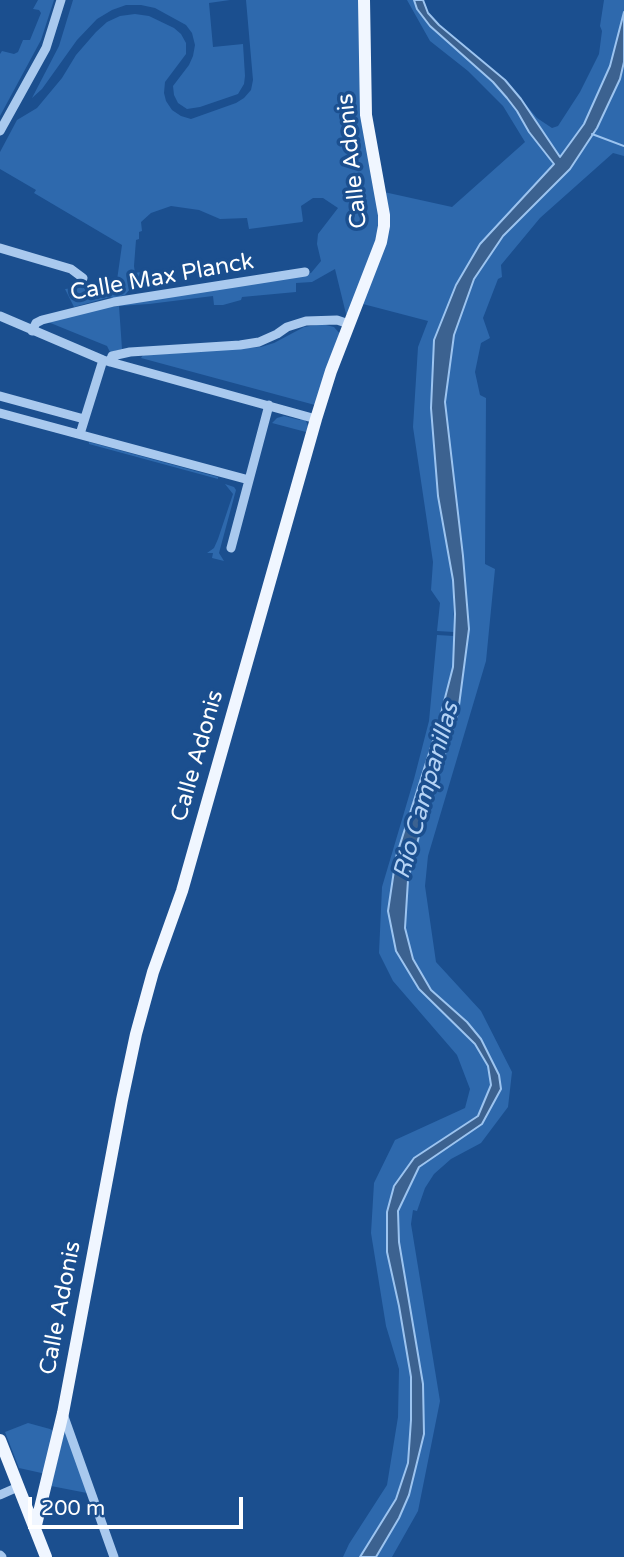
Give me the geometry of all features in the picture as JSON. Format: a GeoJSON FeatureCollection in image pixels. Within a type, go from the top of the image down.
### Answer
{"type":"FeatureCollection","features":[{"type":"Feature","properties":{"kind":"main road","name":"Calle Adonis"},"geometry":{"type":"LineString","coordinates":[[34,1529],[63,1413],[136,1034],[153,972],[182,891],[316,419],[331,371],[381,242],[384,215],[366,115],[364,0]]}},
{"type":"Feature","properties":{"kind":"main road"},"geometry":{"type":"LineString","coordinates":[[0,1440],[46,1557]]}},
{"type":"Feature","properties":{"kind":"street"},"geometry":{"type":"LineString","coordinates":[[0,131],[46,48],[61,0]]}},
{"type":"Feature","properties":{"kind":"street"},"geometry":{"type":"LineString","coordinates":[[0,248],[71,269],[83,278]]}},
{"type":"Feature","properties":{"kind":"street","name":"Calle Max Planck"},"geometry":{"type":"LineString","coordinates":[[32,331],[36,323],[42,320],[114,302],[305,272]]}},
{"type":"Feature","properties":{"kind":"street"},"geometry":{"type":"LineString","coordinates":[[0,316],[106,361],[316,419]]}},
{"type":"Feature","properties":{"kind":"street"},"geometry":{"type":"LineString","coordinates":[[80,434],[106,361],[112,356],[130,352],[259,342],[287,327],[306,321],[337,320],[349,324]]}},
{"type":"Feature","properties":{"kind":"street"},"geometry":{"type":"LineString","coordinates":[[0,396],[84,419]]}},
{"type":"Feature","properties":{"kind":"street"},"geometry":{"type":"LineString","coordinates":[[231,548],[269,405]]}},
{"type":"Feature","properties":{"kind":"street"},"geometry":{"type":"LineString","coordinates":[[0,413],[248,481]]}},
{"type":"Feature","properties":{"kind":"street"},"geometry":{"type":"LineString","coordinates":[[63,1413],[114,1557]]}},
{"type":"Feature","properties":{"kind":"street"},"geometry":{"type":"LineString","coordinates":[[0,1495],[18,1487]]}},
{"type":"Feature","properties":{"kind":"shaded area"},"geometry":{"type":"Polygon","coordinates":[[[38,0],[54,0],[41,40],[0,116],[0,54],[2,51],[14,54],[18,52],[23,40],[30,40],[41,13],[33,9],[38,0]]]}},
{"type":"Feature","properties":{"kind":"shaded area"},"geometry":{"type":"Polygon","coordinates":[[[73,0],[230,0],[209,3],[213,47],[243,44],[244,84],[238,94],[200,107],[187,109],[178,103],[173,86],[193,56],[195,45],[192,33],[186,25],[155,8],[126,5],[97,19],[77,40],[42,89],[32,98],[59,46],[73,0]]]}},
{"type":"Feature","properties":{"kind":"shaded area"},"geometry":{"type":"Polygon","coordinates":[[[246,0],[360,0],[382,225],[349,314],[346,314],[335,269],[312,282],[296,283],[296,292],[242,297],[241,300],[223,305],[214,305],[213,296],[119,306],[311,273],[321,261],[318,234],[338,208],[323,198],[313,198],[301,206],[302,222],[249,229],[247,218],[220,219],[199,210],[171,206],[151,213],[141,222],[142,231],[136,240],[134,266],[135,273],[147,269],[148,273],[140,277],[120,298],[110,297],[74,307],[65,289],[109,284],[116,287],[122,245],[34,193],[36,190],[0,169],[0,152],[17,120],[37,108],[96,32],[107,22],[120,16],[149,16],[181,34],[186,43],[186,54],[165,82],[164,93],[172,110],[191,119],[236,103],[251,90],[253,80],[246,0]]]}},
{"type":"Feature","properties":{"kind":"shaded area"},"geometry":{"type":"Polygon","coordinates":[[[407,0],[414,0],[417,9],[430,26],[493,82],[554,164],[526,193],[434,340],[431,408],[438,496],[453,580],[454,632],[437,631],[440,603],[431,590],[433,562],[413,427],[418,347],[428,321],[363,304],[388,233],[384,192],[452,207],[525,142],[503,106],[468,71],[430,41],[407,0]]]}},
{"type":"Feature","properties":{"kind":"shaded area"},"geometry":{"type":"Polygon","coordinates":[[[604,0],[624,0],[624,12],[610,66],[584,124],[560,157],[521,99],[537,118],[552,128],[558,126],[580,92],[599,54],[604,0]]]}},
{"type":"Feature","properties":{"kind":"shaded area"},"geometry":{"type":"Polygon","coordinates":[[[624,62],[624,156],[613,153],[540,218],[501,265],[502,277],[498,279],[483,318],[490,338],[481,343],[475,372],[480,395],[486,398],[485,564],[495,569],[486,661],[428,856],[425,886],[436,962],[481,1011],[512,1072],[508,1107],[481,1143],[451,1159],[434,1174],[425,1188],[417,1211],[413,1210],[411,1224],[440,1401],[418,1511],[392,1557],[376,1557],[409,1495],[424,1434],[399,1242],[398,1211],[419,1167],[482,1124],[501,1089],[481,1039],[467,1022],[431,990],[413,959],[405,928],[408,880],[458,713],[469,629],[445,402],[454,335],[474,279],[503,236],[570,169],[597,128],[620,79],[624,62]]]}},
{"type":"Feature","properties":{"kind":"shaded area"},"geometry":{"type":"Polygon","coordinates":[[[111,306],[119,306],[122,349],[110,352],[107,346],[48,322],[111,306]]]}},
{"type":"Feature","properties":{"kind":"shaded area"},"geometry":{"type":"Polygon","coordinates":[[[322,324],[334,327],[340,334],[315,405],[141,358],[143,355],[261,347],[304,327],[322,324]]]}},
{"type":"Feature","properties":{"kind":"shaded area"},"geometry":{"type":"Polygon","coordinates":[[[284,416],[306,421],[306,432],[272,423],[284,416]]]}},
{"type":"Feature","properties":{"kind":"shaded area"},"geometry":{"type":"Polygon","coordinates":[[[89,444],[218,477],[218,479],[89,444]]]}},
{"type":"Feature","properties":{"kind":"shaded area"},"geometry":{"type":"Polygon","coordinates":[[[225,484],[236,490],[219,553],[224,561],[212,558],[213,553],[207,553],[214,548],[218,539],[233,494],[225,484]]]}},
{"type":"Feature","properties":{"kind":"shaded area"},"geometry":{"type":"Polygon","coordinates":[[[437,635],[454,636],[453,668],[396,857],[388,911],[419,989],[475,1044],[488,1066],[491,1085],[478,1116],[415,1158],[394,1186],[387,1252],[411,1377],[408,1463],[396,1499],[360,1557],[343,1557],[387,1485],[398,1417],[399,1369],[386,1326],[371,1233],[374,1183],[395,1140],[465,1108],[470,1089],[457,1055],[393,981],[379,953],[382,887],[429,721],[437,635]]]}},
{"type":"Feature","properties":{"kind":"shaded area"},"geometry":{"type":"Polygon","coordinates":[[[28,1423],[55,1432],[46,1474],[19,1468],[5,1432],[28,1423]]]}},
{"type":"Feature","properties":{"kind":"shaded area"},"geometry":{"type":"Polygon","coordinates":[[[65,1429],[87,1493],[51,1486],[65,1429]]]}},
{"type":"Feature","properties":{"kind":"water","name":"Río Campanillas"},"geometry":{"type":"Polygon","coordinates":[[[414,0],[423,0],[428,13],[439,25],[505,80],[560,157],[584,124],[610,66],[624,12],[624,62],[620,79],[597,128],[570,169],[503,236],[474,279],[454,335],[445,402],[469,629],[458,713],[408,880],[405,928],[413,959],[431,990],[467,1022],[481,1039],[499,1075],[501,1089],[482,1124],[419,1167],[398,1211],[399,1242],[423,1384],[424,1434],[409,1495],[399,1518],[376,1557],[360,1557],[396,1499],[408,1463],[411,1377],[387,1252],[387,1212],[394,1186],[414,1158],[478,1116],[491,1085],[488,1066],[475,1044],[419,989],[396,951],[388,911],[396,857],[438,725],[453,667],[453,580],[438,496],[431,408],[434,340],[456,285],[480,244],[554,164],[507,98],[493,82],[430,26],[417,9],[414,0]]]}},
{"type":"Feature","properties":{"kind":"waterway"},"geometry":{"type":"LineString","coordinates":[[592,134],[624,146]]}}]}
